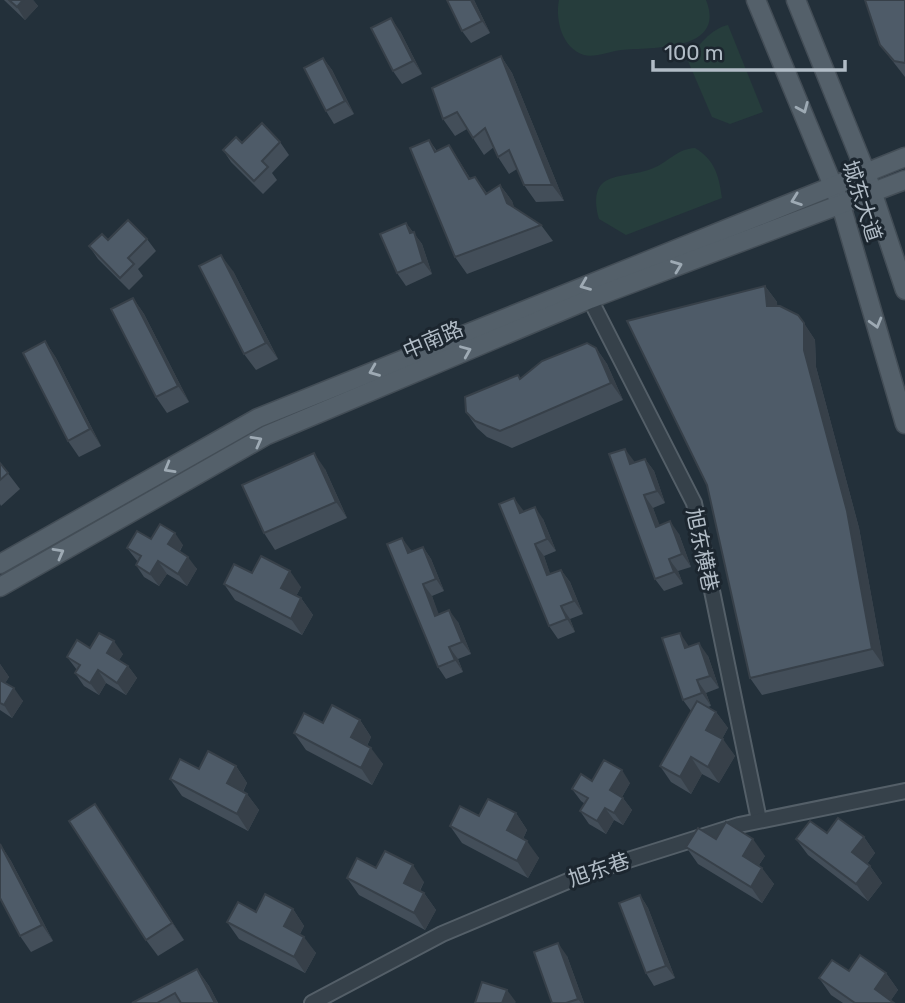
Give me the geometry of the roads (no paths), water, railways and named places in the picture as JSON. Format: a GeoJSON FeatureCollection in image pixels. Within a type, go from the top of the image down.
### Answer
{"type":"FeatureCollection","features":[{"type":"Feature","properties":{"kind":"main road","name":"城东大道"},"geometry":{"type":"LineString","coordinates":[[756,0],[841,205],[905,424]]}},
{"type":"Feature","properties":{"kind":"main road","name":"城东大道"},"geometry":{"type":"LineString","coordinates":[[796,0],[866,173],[905,290]]}},
{"type":"Feature","properties":{"kind":"main road","name":"中南路"},"geometry":{"type":"LineString","coordinates":[[0,564],[258,418],[905,157]]}},
{"type":"Feature","properties":{"kind":"main road","name":"中南路"},"geometry":{"type":"LineString","coordinates":[[0,587],[267,435],[590,299],[905,180]]}},
{"type":"Feature","properties":{"kind":"street","name":"旭东横巷"},"geometry":{"type":"LineString","coordinates":[[590,299],[694,503],[759,820]]}},
{"type":"Feature","properties":{"kind":"street","name":"旭东巷"},"geometry":{"type":"LineString","coordinates":[[312,1003],[442,934],[587,873],[759,820],[905,790]]}}]}
